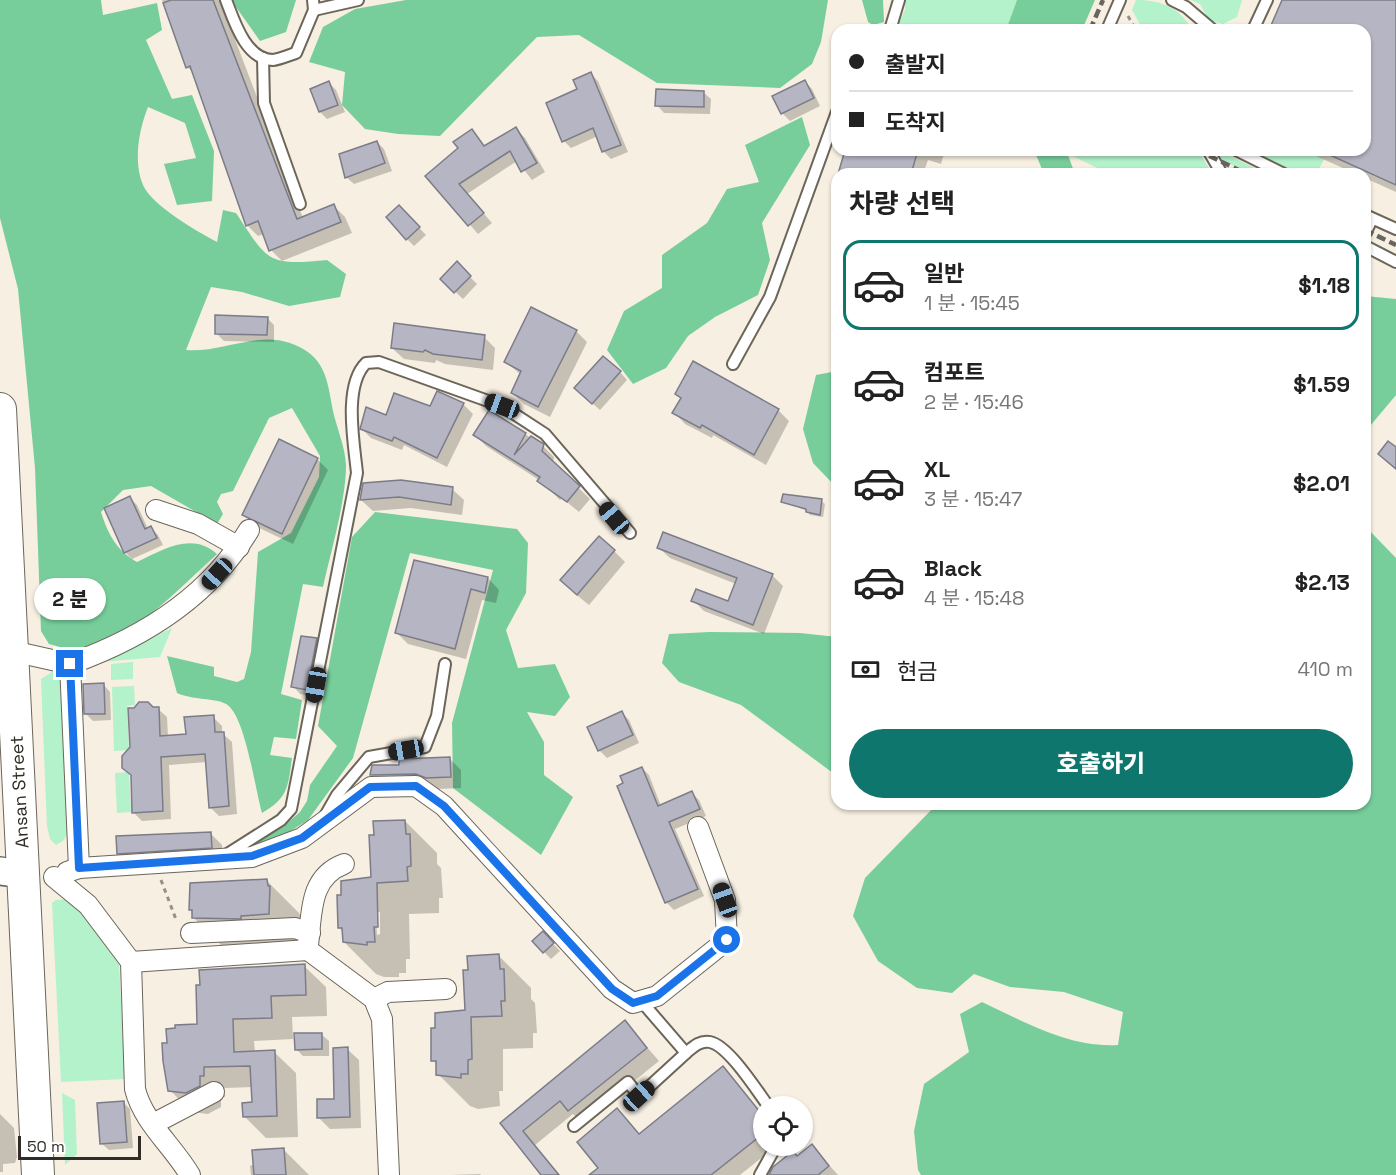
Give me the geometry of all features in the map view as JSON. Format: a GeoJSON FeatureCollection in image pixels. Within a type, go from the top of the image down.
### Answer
{"type":"FeatureCollection","features":[{"type":"Feature","properties":{"kind":"main road","name":"Ansan Street"},"geometry":{"type":"LineString","coordinates":[[0,409],[12,651],[11,873],[38,1175]]}},
{"type":"Feature","properties":{"kind":"street"},"geometry":{"type":"LineString","coordinates":[[156,510],[198,524],[239,547]]}},
{"type":"Feature","properties":{"kind":"street"},"geometry":{"type":"LineString","coordinates":[[12,651],[70,664],[134,638],[201,591],[239,547],[249,530]]}},
{"type":"Feature","properties":{"kind":"street"},"geometry":{"type":"LineString","coordinates":[[70,664],[79,868]]}},
{"type":"Feature","properties":{"kind":"street"},"geometry":{"type":"LineString","coordinates":[[11,873],[54,877],[79,868],[252,856],[302,838],[370,787],[416,786],[444,806],[612,989],[633,1003],[657,996],[727,940],[725,900],[698,827]]}},
{"type":"Feature","properties":{"kind":"street"},"geometry":{"type":"LineString","coordinates":[[309,942],[315,891],[328,870],[344,864]]}},
{"type":"Feature","properties":{"kind":"street"},"geometry":{"type":"LineString","coordinates":[[54,877],[88,904],[131,962],[135,1089],[139,1105],[178,1154],[190,1175]]}},
{"type":"Feature","properties":{"kind":"street"},"geometry":{"type":"LineString","coordinates":[[191,933],[295,928],[374,999],[382,1019],[389,1175]]}},
{"type":"Feature","properties":{"kind":"street"},"geometry":{"type":"LineString","coordinates":[[131,962],[309,942]]}},
{"type":"Feature","properties":{"kind":"street"},"geometry":{"type":"LineString","coordinates":[[374,999],[388,992],[446,989]]}},
{"type":"Feature","properties":{"kind":"street"},"geometry":{"type":"LineString","coordinates":[[153,1124],[214,1092]]}},
{"type":"Feature","properties":{"kind":"lane"},"geometry":{"type":"LineString","coordinates":[[226,0],[252,52],[262,58],[275,60],[296,53],[314,5],[358,0]]}},
{"type":"Feature","properties":{"kind":"lane"},"geometry":{"type":"LineString","coordinates":[[892,24],[899,0]]}},
{"type":"Feature","properties":{"kind":"lane"},"geometry":{"type":"LineString","coordinates":[[1110,24],[1120,0]]}},
{"type":"Feature","properties":{"kind":"lane"},"geometry":{"type":"LineString","coordinates":[[1172,0],[1186,7],[1206,24]]}},
{"type":"Feature","properties":{"kind":"lane"},"geometry":{"type":"LineString","coordinates":[[1256,24],[1267,0]]}},
{"type":"Feature","properties":{"kind":"lane"},"geometry":{"type":"LineString","coordinates":[[262,58],[264,103],[300,204]]}},
{"type":"Feature","properties":{"kind":"lane"},"geometry":{"type":"LineString","coordinates":[[733,364],[770,297],[831,129]]}},
{"type":"Feature","properties":{"kind":"lane"},"geometry":{"type":"LineString","coordinates":[[1248,156],[1272,168]]}},
{"type":"Feature","properties":{"kind":"lane"},"geometry":{"type":"LineString","coordinates":[[1371,218],[1396,229]]}},
{"type":"Feature","properties":{"kind":"lane"},"geometry":{"type":"LineString","coordinates":[[1371,249],[1396,262]]}},
{"type":"Feature","properties":{"kind":"lane"},"geometry":{"type":"LineString","coordinates":[[220,858],[281,820],[291,809],[357,473],[352,433],[353,398],[357,372],[366,363],[379,362],[502,406],[545,434],[630,533]]}},
{"type":"Feature","properties":{"kind":"lane"},"geometry":{"type":"LineString","coordinates":[[320,825],[337,795],[369,757],[425,747],[437,716],[445,664]]}},
{"type":"Feature","properties":{"kind":"lane"},"geometry":{"type":"LineString","coordinates":[[642,1002],[686,1053]]}},
{"type":"Feature","properties":{"kind":"lane"},"geometry":{"type":"LineString","coordinates":[[574,1126],[628,1082],[639,1096],[697,1043],[708,1042],[721,1046],[760,1096]]}},
{"type":"Feature","properties":{"kind":"lane"},"geometry":{"type":"LineString","coordinates":[[760,1175],[770,1156]]}},
{"type":"Feature","properties":{"kind":"path"},"geometry":{"type":"LineString","coordinates":[[156,862],[177,922],[184,932],[191,933]]}},
{"type":"Feature","properties":{"kind":"green space"},"geometry":{"type":"Polygon","coordinates":[[[0,0],[101,0],[103,15],[157,3],[162,30],[146,40],[172,99],[192,95],[214,151],[212,201],[177,205],[164,164],[196,158],[185,123],[148,107],[140,135],[138,166],[143,185],[148,193],[176,217],[217,242],[223,210],[236,213],[255,241],[271,257],[292,262],[327,260],[346,274],[340,297],[289,306],[242,292],[211,287],[186,350],[265,339],[290,343],[302,348],[318,362],[323,370],[343,444],[346,465],[341,510],[323,587],[303,584],[281,694],[302,700],[296,739],[274,737],[270,755],[292,758],[288,784],[282,797],[262,813],[244,737],[233,711],[222,702],[177,693],[167,656],[214,667],[214,676],[237,682],[244,679],[251,652],[258,552],[291,533],[319,477],[320,456],[292,408],[269,418],[233,491],[221,494],[217,502],[223,514],[217,524],[151,486],[123,490],[101,512],[114,541],[137,562],[167,548],[187,543],[207,547],[217,554],[170,598],[135,625],[116,636],[76,649],[49,644],[41,631],[35,468],[18,289],[0,218],[0,0]]]}},
{"type":"Feature","properties":{"kind":"green space"},"geometry":{"type":"Polygon","coordinates":[[[231,0],[296,0],[286,32],[260,41],[231,0]]]}},
{"type":"Feature","properties":{"kind":"green space"},"geometry":{"type":"Polygon","coordinates":[[[406,0],[828,0],[821,42],[812,64],[780,88],[657,83],[579,35],[537,37],[440,136],[398,134],[365,129],[342,105],[345,72],[309,62],[323,27],[355,9],[406,0]]]}},
{"type":"Feature","properties":{"kind":"green space"},"geometry":{"type":"Polygon","coordinates":[[[862,0],[883,0],[884,22],[871,24],[868,22],[862,0]]]}},
{"type":"Feature","properties":{"kind":"green space"},"geometry":{"type":"Polygon","coordinates":[[[905,0],[1017,0],[1008,24],[898,24],[905,10],[905,0]]]}},
{"type":"Feature","properties":{"kind":"green space"},"geometry":{"type":"Polygon","coordinates":[[[1017,0],[1095,0],[1085,24],[1008,24],[1017,0]]]}},
{"type":"Feature","properties":{"kind":"green space"},"geometry":{"type":"Polygon","coordinates":[[[1136,0],[1153,1],[1169,6],[1188,24],[1140,24],[1132,10],[1136,0]]]}},
{"type":"Feature","properties":{"kind":"green space"},"geometry":{"type":"Polygon","coordinates":[[[1191,0],[1242,0],[1237,17],[1223,24],[1209,20],[1200,4],[1191,0]]]}},
{"type":"Feature","properties":{"kind":"green space"},"geometry":{"type":"Polygon","coordinates":[[[802,117],[810,145],[762,223],[770,260],[758,295],[715,317],[688,336],[666,368],[633,384],[607,350],[624,311],[662,288],[662,255],[707,223],[727,189],[759,182],[745,145],[802,117]]]}},
{"type":"Feature","properties":{"kind":"green space"},"geometry":{"type":"Polygon","coordinates":[[[1036,156],[1068,156],[1073,168],[1042,168],[1036,156]]]}},
{"type":"Feature","properties":{"kind":"green space"},"geometry":{"type":"Polygon","coordinates":[[[1072,156],[1201,156],[1209,168],[1098,168],[1072,156]]]}},
{"type":"Feature","properties":{"kind":"green space"},"geometry":{"type":"Polygon","coordinates":[[[1219,156],[1230,156],[1255,168],[1239,168],[1219,159],[1219,156]]]}},
{"type":"Feature","properties":{"kind":"green space"},"geometry":{"type":"Polygon","coordinates":[[[1261,156],[1318,156],[1324,159],[1320,168],[1287,168],[1261,156]]]}},
{"type":"Feature","properties":{"kind":"green space"},"geometry":{"type":"Polygon","coordinates":[[[1371,297],[1396,299],[1396,395],[1371,425],[1371,297]]]}},
{"type":"Feature","properties":{"kind":"green space"},"geometry":{"type":"Polygon","coordinates":[[[831,372],[831,482],[813,463],[803,429],[816,375],[831,372]]]}},
{"type":"Feature","properties":{"kind":"green space"},"geometry":{"type":"Polygon","coordinates":[[[375,512],[517,529],[528,543],[526,593],[506,630],[518,668],[555,664],[570,697],[555,716],[527,712],[544,742],[544,775],[573,797],[541,855],[453,788],[452,723],[493,570],[410,553],[353,758],[308,820],[273,842],[244,850],[284,826],[300,812],[307,801],[310,785],[337,746],[318,726],[352,537],[375,512]]]}},
{"type":"Feature","properties":{"kind":"green space"},"geometry":{"type":"Polygon","coordinates":[[[1371,532],[1396,558],[1396,1175],[921,1175],[918,1170],[914,1131],[924,1084],[969,1052],[960,1014],[982,1002],[1065,1038],[1100,1045],[1118,1045],[1123,1012],[1064,992],[1010,987],[974,974],[952,993],[917,988],[878,961],[853,916],[865,878],[931,810],[1371,810],[1371,532]]]}},
{"type":"Feature","properties":{"kind":"green space"},"geometry":{"type":"Polygon","coordinates":[[[172,628],[160,657],[101,662],[172,628]]]}},
{"type":"Feature","properties":{"kind":"green space"},"geometry":{"type":"Polygon","coordinates":[[[800,633],[831,636],[831,772],[741,705],[679,682],[662,663],[669,634],[800,633]]]}},
{"type":"Feature","properties":{"kind":"green space"},"geometry":{"type":"Polygon","coordinates":[[[133,662],[133,679],[111,680],[111,664],[133,662]]]}},
{"type":"Feature","properties":{"kind":"green space"},"geometry":{"type":"Polygon","coordinates":[[[52,672],[59,672],[63,678],[68,833],[63,841],[56,845],[50,839],[47,826],[41,679],[52,672]]]}},
{"type":"Feature","properties":{"kind":"green space"},"geometry":{"type":"Polygon","coordinates":[[[134,686],[135,705],[127,706],[129,750],[114,751],[112,687],[134,686]]]}},
{"type":"Feature","properties":{"kind":"green space"},"geometry":{"type":"Polygon","coordinates":[[[129,772],[131,812],[117,813],[115,773],[129,772]]]}},
{"type":"Feature","properties":{"kind":"green space"},"geometry":{"type":"Polygon","coordinates":[[[56,900],[78,901],[119,963],[125,1079],[61,1082],[52,903],[56,900]]]}},
{"type":"Feature","properties":{"kind":"green space"},"geometry":{"type":"Polygon","coordinates":[[[62,1093],[75,1100],[77,1154],[65,1165],[62,1093]]]}},
{"type":"Feature","properties":{"kind":"building"},"geometry":{"type":"Polygon","coordinates":[[[171,0],[213,0],[297,219],[334,204],[341,222],[269,251],[258,221],[246,226],[190,66],[186,68],[163,3],[171,0]]]}},
{"type":"Feature","properties":{"kind":"building"},"geometry":{"type":"Polygon","coordinates":[[[1282,0],[1396,0],[1396,185],[1371,174],[1371,168],[1359,168],[1332,156],[1371,156],[1371,24],[1272,24],[1282,0]]]}},
{"type":"Feature","properties":{"kind":"building"},"geometry":{"type":"Polygon","coordinates":[[[591,72],[621,145],[602,152],[593,128],[562,142],[546,103],[577,89],[573,80],[591,72]]]}},
{"type":"Feature","properties":{"kind":"building"},"geometry":{"type":"Polygon","coordinates":[[[805,80],[814,98],[781,114],[772,96],[805,80]]]}},
{"type":"Feature","properties":{"kind":"building"},"geometry":{"type":"Polygon","coordinates":[[[329,81],[338,105],[319,112],[310,89],[329,81]]]}},
{"type":"Feature","properties":{"kind":"building"},"geometry":{"type":"Polygon","coordinates":[[[656,89],[704,91],[704,107],[655,106],[656,89]]]}},
{"type":"Feature","properties":{"kind":"building"},"geometry":{"type":"Polygon","coordinates":[[[516,127],[537,163],[521,172],[510,151],[459,184],[484,213],[468,226],[425,176],[458,148],[453,142],[472,129],[484,146],[516,127]]]}},
{"type":"Feature","properties":{"kind":"building"},"geometry":{"type":"Polygon","coordinates":[[[377,141],[385,163],[345,178],[339,154],[377,141]]]}},
{"type":"Feature","properties":{"kind":"building"},"geometry":{"type":"Polygon","coordinates":[[[843,156],[916,156],[913,168],[840,168],[843,156]]]}},
{"type":"Feature","properties":{"kind":"building"},"geometry":{"type":"Polygon","coordinates":[[[399,205],[420,227],[406,240],[386,217],[399,205]]]}},
{"type":"Feature","properties":{"kind":"building"},"geometry":{"type":"Polygon","coordinates":[[[457,261],[471,276],[454,293],[440,279],[457,261]]]}},
{"type":"Feature","properties":{"kind":"building"},"geometry":{"type":"Polygon","coordinates":[[[531,307],[577,330],[538,407],[511,393],[521,371],[504,362],[531,307]]]}},
{"type":"Feature","properties":{"kind":"building"},"geometry":{"type":"Polygon","coordinates":[[[215,315],[268,317],[267,335],[215,334],[215,315]]]}},
{"type":"Feature","properties":{"kind":"building"},"geometry":{"type":"Polygon","coordinates":[[[394,323],[485,335],[482,360],[433,354],[425,350],[423,352],[391,348],[394,323]]]}},
{"type":"Feature","properties":{"kind":"building"},"geometry":{"type":"Polygon","coordinates":[[[603,356],[621,371],[592,404],[574,388],[603,356]]]}},
{"type":"Feature","properties":{"kind":"building"},"geometry":{"type":"Polygon","coordinates":[[[693,361],[779,409],[754,455],[702,425],[700,428],[672,413],[681,398],[675,394],[693,361]]]}},
{"type":"Feature","properties":{"kind":"building"},"geometry":{"type":"Polygon","coordinates":[[[437,391],[464,403],[437,458],[394,437],[392,441],[360,429],[366,407],[386,415],[394,393],[430,406],[437,391]]]}},
{"type":"Feature","properties":{"kind":"building"},"geometry":{"type":"Polygon","coordinates":[[[489,410],[526,433],[514,455],[531,436],[544,444],[542,451],[580,486],[567,502],[537,481],[540,477],[473,435],[489,410]]]}},
{"type":"Feature","properties":{"kind":"building"},"geometry":{"type":"Polygon","coordinates":[[[279,439],[318,458],[282,534],[242,515],[279,439]]]}},
{"type":"Feature","properties":{"kind":"building"},"geometry":{"type":"Polygon","coordinates":[[[1388,441],[1396,447],[1396,469],[1378,454],[1388,441]]]}},
{"type":"Feature","properties":{"kind":"building"},"geometry":{"type":"Polygon","coordinates":[[[401,480],[453,487],[451,505],[399,497],[360,500],[363,483],[401,480]]]}},
{"type":"Feature","properties":{"kind":"building"},"geometry":{"type":"Polygon","coordinates":[[[783,494],[822,499],[820,515],[781,502],[783,494]]]}},
{"type":"Feature","properties":{"kind":"building"},"geometry":{"type":"Polygon","coordinates":[[[130,496],[145,529],[151,526],[157,538],[124,553],[104,508],[130,496]]]}},
{"type":"Feature","properties":{"kind":"building"},"geometry":{"type":"Polygon","coordinates":[[[663,532],[773,574],[753,625],[691,601],[696,589],[728,601],[737,578],[657,548],[663,532]]]}},
{"type":"Feature","properties":{"kind":"building"},"geometry":{"type":"Polygon","coordinates":[[[599,536],[615,550],[577,595],[560,580],[599,536]]]}},
{"type":"Feature","properties":{"kind":"building"},"geometry":{"type":"Polygon","coordinates":[[[414,560],[488,577],[485,593],[471,589],[455,649],[395,633],[414,560]]]}},
{"type":"Feature","properties":{"kind":"building"},"geometry":{"type":"Polygon","coordinates":[[[301,636],[317,638],[307,690],[291,687],[301,636]]]}},
{"type":"Feature","properties":{"kind":"building"},"geometry":{"type":"Polygon","coordinates":[[[104,683],[105,714],[84,714],[83,684],[104,683]]]}},
{"type":"Feature","properties":{"kind":"building"},"geometry":{"type":"Polygon","coordinates":[[[139,702],[148,702],[153,707],[159,707],[160,736],[186,734],[184,717],[214,715],[215,732],[224,732],[229,806],[209,808],[205,754],[161,757],[163,811],[132,813],[131,775],[122,768],[122,756],[130,747],[128,708],[134,708],[139,702]]]}},
{"type":"Feature","properties":{"kind":"building"},"geometry":{"type":"Polygon","coordinates":[[[622,711],[633,735],[598,751],[587,727],[622,711]]]}},
{"type":"Feature","properties":{"kind":"building"},"geometry":{"type":"Polygon","coordinates":[[[450,757],[451,777],[426,778],[416,774],[370,775],[372,765],[399,765],[399,759],[450,757]]]}},
{"type":"Feature","properties":{"kind":"building"},"geometry":{"type":"Polygon","coordinates":[[[642,767],[658,806],[692,791],[700,809],[669,822],[698,889],[665,903],[617,786],[623,783],[620,776],[642,767]]]}},
{"type":"Feature","properties":{"kind":"building"},"geometry":{"type":"Polygon","coordinates":[[[405,820],[406,834],[410,834],[411,866],[407,867],[408,881],[377,883],[378,927],[374,927],[375,942],[367,942],[367,945],[343,942],[342,928],[338,928],[337,895],[341,895],[341,881],[371,877],[369,835],[374,835],[373,821],[405,820]]]}},
{"type":"Feature","properties":{"kind":"building"},"geometry":{"type":"Polygon","coordinates":[[[211,832],[212,848],[117,854],[116,836],[211,832]]]}},
{"type":"Feature","properties":{"kind":"building"},"geometry":{"type":"Polygon","coordinates":[[[267,879],[268,886],[270,886],[269,914],[241,916],[241,919],[192,918],[192,910],[189,910],[190,883],[267,879]]]}},
{"type":"Feature","properties":{"kind":"building"},"geometry":{"type":"Polygon","coordinates":[[[543,931],[554,943],[543,953],[532,941],[543,931]]]}},
{"type":"Feature","properties":{"kind":"building"},"geometry":{"type":"Polygon","coordinates":[[[499,954],[500,969],[504,969],[505,1001],[501,1001],[502,1016],[471,1017],[472,1059],[468,1060],[468,1074],[461,1074],[461,1078],[436,1075],[436,1061],[431,1061],[431,1028],[435,1028],[435,1013],[465,1010],[463,970],[468,970],[467,956],[499,954]]]}},
{"type":"Feature","properties":{"kind":"building"},"geometry":{"type":"Polygon","coordinates":[[[305,964],[306,995],[271,996],[272,1018],[233,1019],[234,1052],[275,1050],[277,1116],[243,1117],[242,1103],[252,1102],[250,1066],[204,1067],[204,1076],[200,1076],[200,1086],[186,1093],[168,1091],[162,1043],[167,1043],[166,1029],[175,1028],[175,1025],[197,1024],[196,985],[200,985],[199,970],[305,964]]]}},
{"type":"Feature","properties":{"kind":"building"},"geometry":{"type":"Polygon","coordinates":[[[625,1020],[647,1048],[568,1111],[560,1101],[523,1131],[559,1175],[541,1175],[500,1123],[625,1020]]]}},
{"type":"Feature","properties":{"kind":"building"},"geometry":{"type":"Polygon","coordinates":[[[294,1033],[322,1033],[322,1049],[295,1050],[294,1033]]]}},
{"type":"Feature","properties":{"kind":"building"},"geometry":{"type":"Polygon","coordinates":[[[348,1047],[350,1117],[317,1118],[317,1099],[334,1099],[333,1048],[348,1047]]]}},
{"type":"Feature","properties":{"kind":"building"},"geometry":{"type":"Polygon","coordinates":[[[723,1066],[753,1103],[753,1142],[711,1175],[589,1175],[598,1168],[577,1142],[617,1108],[639,1134],[723,1066]]]}},
{"type":"Feature","properties":{"kind":"building"},"geometry":{"type":"Polygon","coordinates":[[[124,1101],[127,1142],[100,1144],[97,1103],[124,1101]]]}},
{"type":"Feature","properties":{"kind":"building"},"geometry":{"type":"Polygon","coordinates":[[[813,1145],[829,1166],[818,1175],[769,1175],[773,1167],[787,1156],[813,1156],[813,1145]]]}},
{"type":"Feature","properties":{"kind":"building"},"geometry":{"type":"Polygon","coordinates":[[[284,1148],[286,1175],[254,1175],[252,1150],[284,1148]]]}},
{"type":"Feature","properties":{"kind":"railway"},"geometry":{"type":"LineString","coordinates":[[1093,24],[1103,0]]}},
{"type":"Feature","properties":{"kind":"railway"},"geometry":{"type":"LineString","coordinates":[[1210,156],[1234,168]]}},
{"type":"Feature","properties":{"kind":"railway"},"geometry":{"type":"LineString","coordinates":[[1371,233],[1396,245]]}},
{"type":"Feature","properties":{"kind":"route"},"geometry":{"type":"LineString","coordinates":[[70,664],[79,868],[252,856],[302,838],[370,787],[416,786],[444,806],[612,989],[633,1003],[657,996],[727,940]]}}]}
